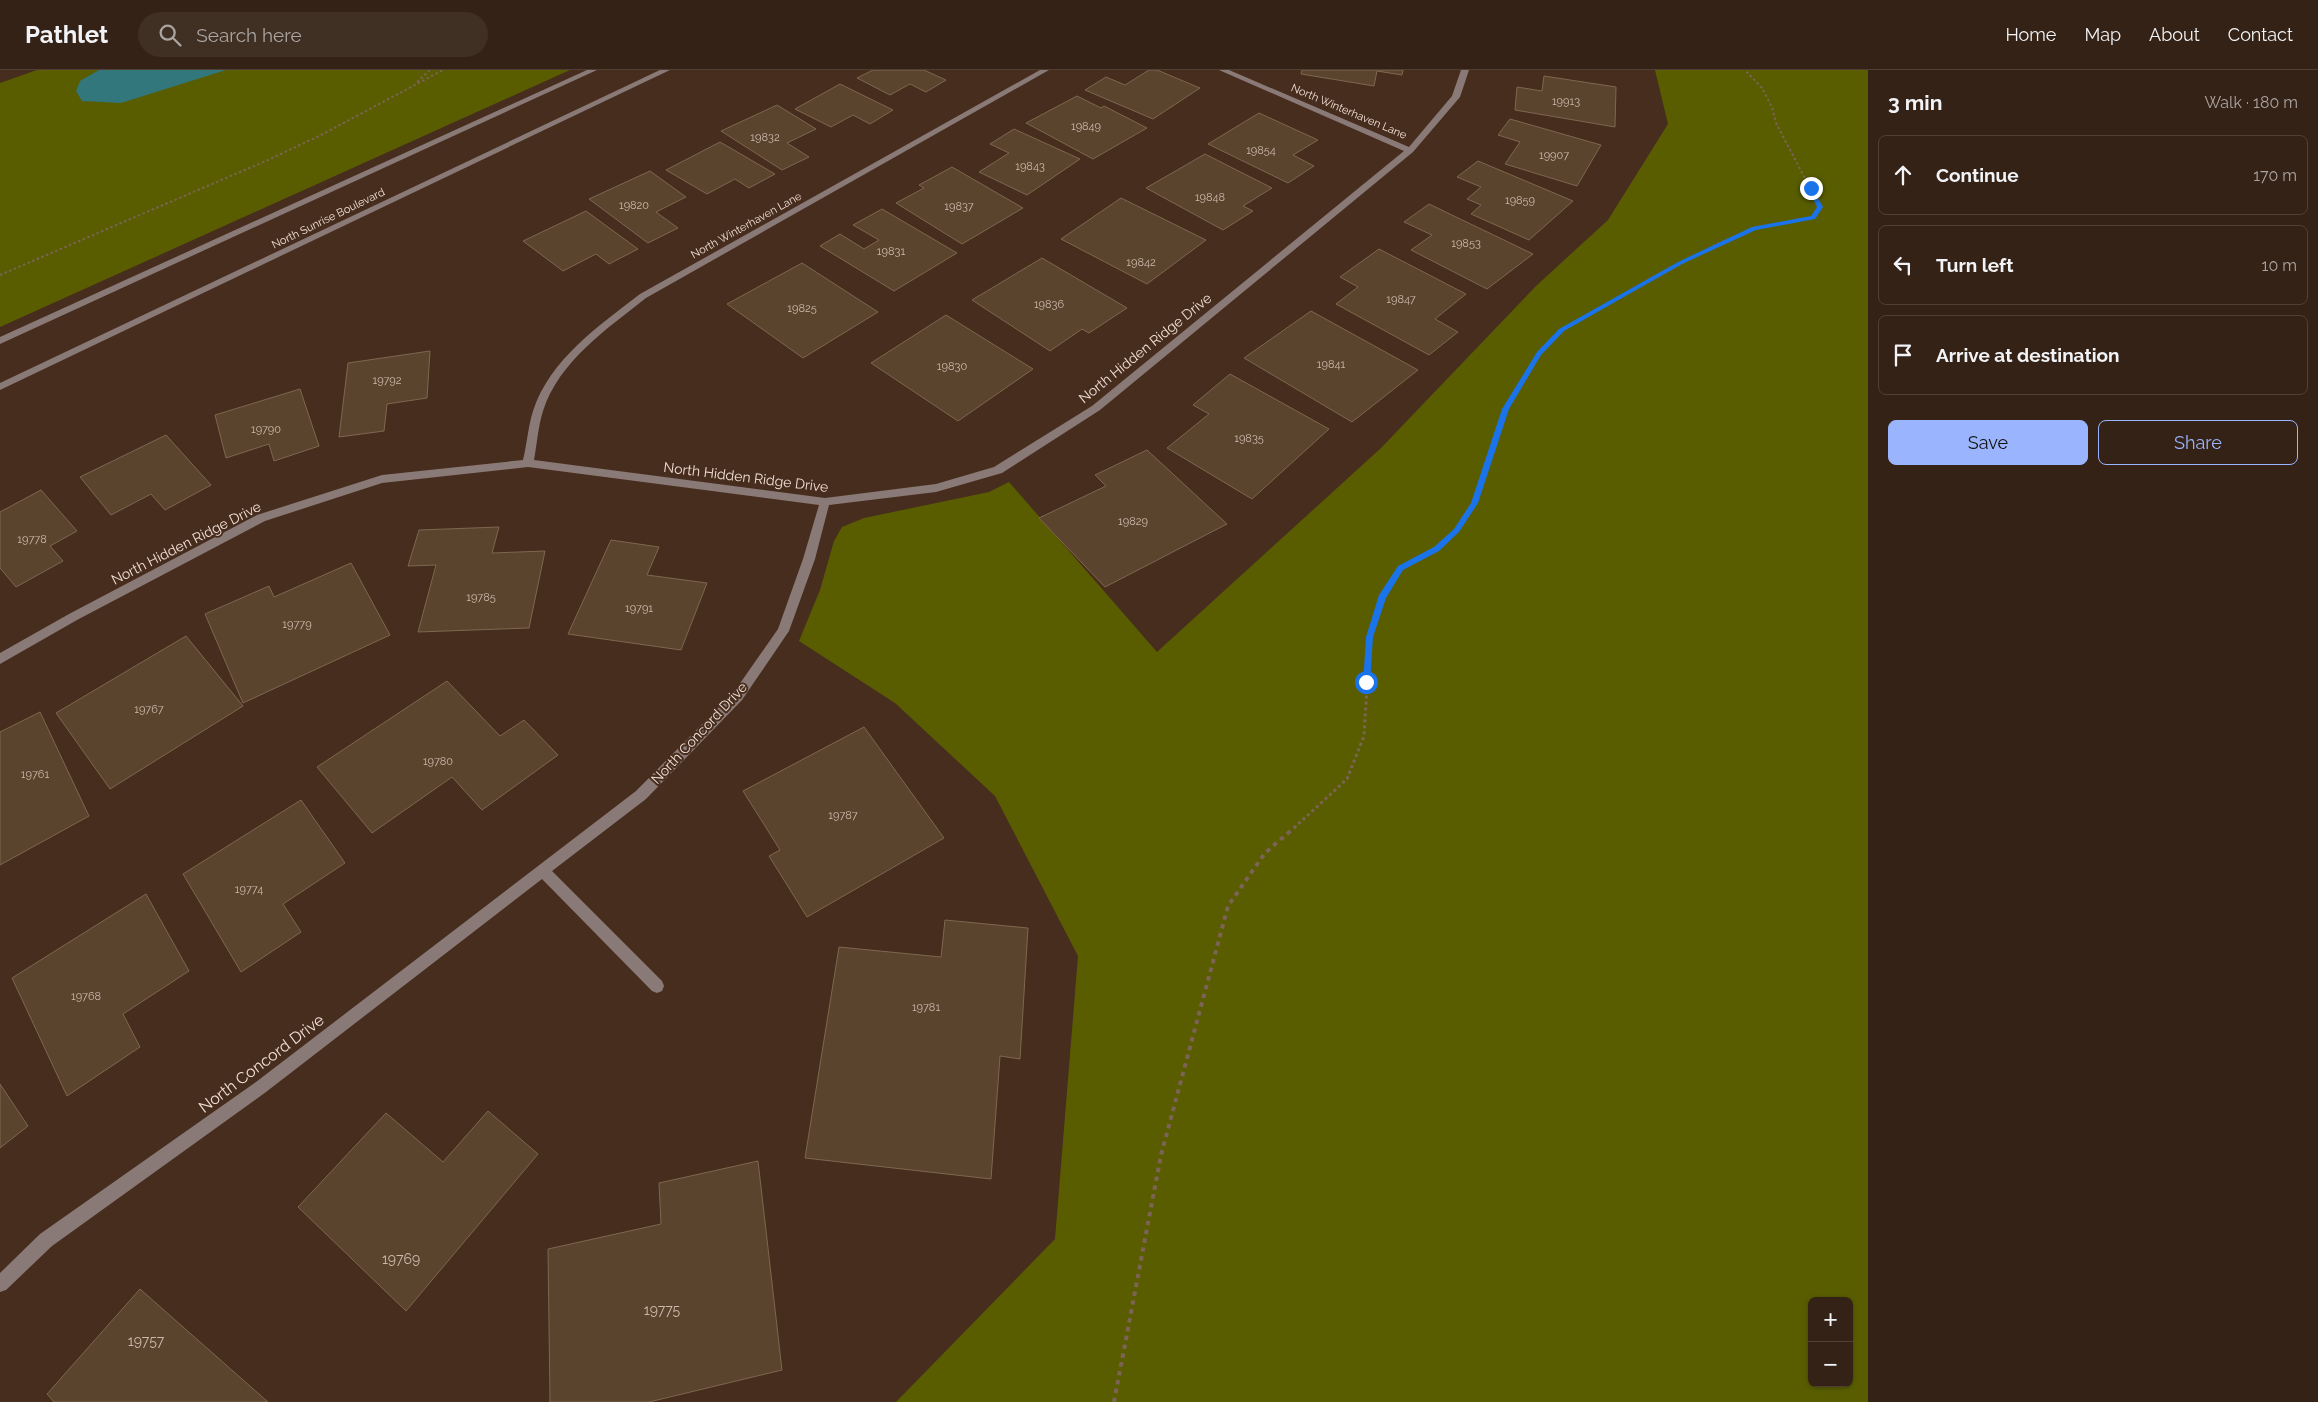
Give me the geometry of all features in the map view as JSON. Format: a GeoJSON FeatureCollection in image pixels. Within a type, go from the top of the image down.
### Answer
{"type":"FeatureCollection","features":[{"type":"Feature","properties":{"kind":"street","name":"North Sunrise Boulevard"},"geometry":{"type":"LineString","coordinates":[[0,341],[593,70]]}},
{"type":"Feature","properties":{"kind":"street","name":"North Sunrise Boulevard"},"geometry":{"type":"LineString","coordinates":[[0,388],[666,70]]}},
{"type":"Feature","properties":{"kind":"street","name":"North Winterhaven Lane"},"geometry":{"type":"LineString","coordinates":[[528,464],[540,404],[563,367],[590,338],[643,296],[1045,70]]}},
{"type":"Feature","properties":{"kind":"street","name":"North Winterhaven Lane"},"geometry":{"type":"LineString","coordinates":[[1223,70],[1410,150]]}},
{"type":"Feature","properties":{"kind":"street","name":"North Hidden Ridge Drive"},"geometry":{"type":"LineString","coordinates":[[0,659],[73,617],[261,518],[382,479],[528,464],[825,502],[936,488],[998,470],[1096,408],[1410,150],[1456,97],[1465,70]]}},
{"type":"Feature","properties":{"kind":"street","name":"North Concord Drive"},"geometry":{"type":"LineString","coordinates":[[0,1284],[46,1240],[261,1087],[641,795],[738,696],[783,631],[809,559],[825,502]]}},
{"type":"Feature","properties":{"kind":"street"},"geometry":{"type":"LineString","coordinates":[[542,870],[657,986]]}},
{"type":"Feature","properties":{"kind":"path"},"geometry":{"type":"LineString","coordinates":[[413,85],[430,70]]}},
{"type":"Feature","properties":{"kind":"path"},"geometry":{"type":"LineString","coordinates":[[0,276],[148,210],[268,160],[321,135],[443,70]]}},
{"type":"Feature","properties":{"kind":"path"},"geometry":{"type":"LineString","coordinates":[[1114,1402],[1162,1155],[1228,906],[1264,854],[1308,816],[1347,778],[1364,736],[1370,637],[1382,597],[1401,568],[1436,549],[1456,531],[1475,503],[1506,409],[1539,354],[1561,330],[1650,279],[1717,244],[1754,228],[1813,217],[1820,207],[1776,123],[1772,107],[1765,94],[1745,70]]}},
{"type":"Feature","properties":{"kind":"shaded area"},"geometry":{"type":"Polygon","coordinates":[[[37,70],[570,70],[0,327],[0,83],[37,70]]]}},
{"type":"Feature","properties":{"kind":"shaded area"},"geometry":{"type":"Polygon","coordinates":[[[1655,70],[1868,70],[1868,1402],[896,1402],[1055,1239],[1078,956],[995,796],[895,703],[799,641],[820,590],[834,541],[842,527],[864,518],[989,492],[1009,482],[1157,652],[1381,448],[1536,286],[1608,220],[1668,124],[1655,70]]]}},
{"type":"Feature","properties":{"kind":"water"},"geometry":{"type":"Polygon","coordinates":[[[99,70],[226,70],[121,103],[82,101],[76,91],[80,81],[99,70]]]}},
{"type":"Feature","properties":{"kind":"building"},"geometry":{"type":"Polygon","coordinates":[[[873,70],[924,70],[946,80],[926,92],[910,84],[890,95],[857,78],[873,70]]]}},
{"type":"Feature","properties":{"kind":"building"},"geometry":{"type":"Polygon","coordinates":[[[1149,70],[1157,70],[1200,88],[1153,119],[1085,90],[1106,77],[1125,85],[1149,70]]]}},
{"type":"Feature","properties":{"kind":"building"},"geometry":{"type":"Polygon","coordinates":[[[1302,70],[1403,70],[1402,75],[1377,71],[1374,86],[1301,74],[1302,70]]]}},
{"type":"Feature","properties":{"kind":"building"},"geometry":{"type":"Polygon","coordinates":[[[1544,76],[1616,87],[1615,127],[1515,110],[1517,87],[1542,91],[1544,76]]]}},
{"type":"Feature","properties":{"kind":"building"},"geometry":{"type":"Polygon","coordinates":[[[840,84],[893,110],[870,124],[853,115],[831,127],[795,109],[840,84]]]}},
{"type":"Feature","properties":{"kind":"building"},"geometry":{"type":"Polygon","coordinates":[[[1077,96],[1101,108],[1104,106],[1147,128],[1093,159],[1026,123],[1077,96]]]}},
{"type":"Feature","properties":{"kind":"building"},"geometry":{"type":"Polygon","coordinates":[[[777,105],[816,129],[787,143],[809,157],[782,170],[721,131],[777,105]]]}},
{"type":"Feature","properties":{"kind":"building"},"geometry":{"type":"Polygon","coordinates":[[[1259,113],[1318,140],[1293,155],[1314,166],[1288,183],[1208,144],[1259,113]]]}},
{"type":"Feature","properties":{"kind":"building"},"geometry":{"type":"Polygon","coordinates":[[[1510,119],[1601,145],[1577,186],[1505,164],[1520,142],[1498,135],[1510,119]]]}},
{"type":"Feature","properties":{"kind":"building"},"geometry":{"type":"Polygon","coordinates":[[[1014,129],[1080,159],[1027,195],[979,172],[1009,153],[990,144],[1014,129]]]}},
{"type":"Feature","properties":{"kind":"building"},"geometry":{"type":"Polygon","coordinates":[[[720,142],[775,174],[749,188],[735,179],[707,194],[666,170],[720,142]]]}},
{"type":"Feature","properties":{"kind":"building"},"geometry":{"type":"Polygon","coordinates":[[[1205,154],[1272,188],[1243,206],[1253,211],[1223,230],[1146,188],[1205,154]]]}},
{"type":"Feature","properties":{"kind":"building"},"geometry":{"type":"Polygon","coordinates":[[[1478,161],[1573,201],[1529,240],[1471,214],[1481,205],[1467,199],[1481,187],[1457,177],[1478,161]]]}},
{"type":"Feature","properties":{"kind":"building"},"geometry":{"type":"Polygon","coordinates":[[[952,167],[1023,208],[962,244],[896,203],[924,188],[919,185],[952,167]]]}},
{"type":"Feature","properties":{"kind":"building"},"geometry":{"type":"Polygon","coordinates":[[[650,171],[686,197],[656,212],[678,228],[648,243],[589,199],[650,171]]]}},
{"type":"Feature","properties":{"kind":"building"},"geometry":{"type":"Polygon","coordinates":[[[1121,198],[1206,240],[1147,284],[1061,239],[1121,198]]]}},
{"type":"Feature","properties":{"kind":"building"},"geometry":{"type":"Polygon","coordinates":[[[1429,204],[1533,254],[1487,289],[1411,250],[1432,235],[1404,222],[1429,204]]]}},
{"type":"Feature","properties":{"kind":"building"},"geometry":{"type":"Polygon","coordinates":[[[882,209],[957,253],[894,291],[820,246],[840,234],[864,249],[879,240],[853,225],[882,209]]]}},
{"type":"Feature","properties":{"kind":"building"},"geometry":{"type":"Polygon","coordinates":[[[586,211],[638,249],[609,264],[596,254],[563,271],[523,241],[586,211]]]}},
{"type":"Feature","properties":{"kind":"building"},"geometry":{"type":"Polygon","coordinates":[[[1379,249],[1466,294],[1435,319],[1458,332],[1429,355],[1336,304],[1358,287],[1340,277],[1379,249]]]}},
{"type":"Feature","properties":{"kind":"building"},"geometry":{"type":"Polygon","coordinates":[[[1042,258],[1127,308],[1089,333],[1082,329],[1050,351],[972,300],[1042,258]]]}},
{"type":"Feature","properties":{"kind":"building"},"geometry":{"type":"Polygon","coordinates":[[[802,263],[878,312],[803,358],[727,304],[802,263]]]}},
{"type":"Feature","properties":{"kind":"building"},"geometry":{"type":"Polygon","coordinates":[[[1311,311],[1418,370],[1352,422],[1244,358],[1311,311]]]}},
{"type":"Feature","properties":{"kind":"building"},"geometry":{"type":"Polygon","coordinates":[[[946,315],[1033,369],[958,421],[871,363],[946,315]]]}},
{"type":"Feature","properties":{"kind":"building"},"geometry":{"type":"Polygon","coordinates":[[[430,351],[427,398],[387,404],[384,431],[339,437],[348,363],[430,351]]]}},
{"type":"Feature","properties":{"kind":"building"},"geometry":{"type":"Polygon","coordinates":[[[1230,374],[1329,429],[1252,499],[1167,448],[1209,414],[1193,405],[1230,374]]]}},
{"type":"Feature","properties":{"kind":"building"},"geometry":{"type":"Polygon","coordinates":[[[300,389],[319,446],[274,461],[269,444],[226,458],[215,415],[300,389]]]}},
{"type":"Feature","properties":{"kind":"building"},"geometry":{"type":"Polygon","coordinates":[[[166,435],[211,485],[165,510],[151,494],[111,515],[80,477],[166,435]]]}},
{"type":"Feature","properties":{"kind":"building"},"geometry":{"type":"Polygon","coordinates":[[[1147,450],[1227,524],[1105,587],[1039,518],[1106,486],[1095,475],[1147,450]]]}},
{"type":"Feature","properties":{"kind":"building"},"geometry":{"type":"Polygon","coordinates":[[[41,490],[77,531],[50,546],[63,561],[16,587],[0,568],[0,512],[41,490]]]}},
{"type":"Feature","properties":{"kind":"building"},"geometry":{"type":"Polygon","coordinates":[[[499,527],[492,553],[545,551],[529,628],[418,632],[436,565],[408,566],[419,530],[499,527]]]}},
{"type":"Feature","properties":{"kind":"building"},"geometry":{"type":"Polygon","coordinates":[[[611,540],[659,547],[647,575],[707,583],[681,650],[568,634],[611,540]]]}},
{"type":"Feature","properties":{"kind":"building"},"geometry":{"type":"Polygon","coordinates":[[[351,563],[390,635],[243,703],[205,614],[269,586],[274,597],[351,563]]]}},
{"type":"Feature","properties":{"kind":"building"},"geometry":{"type":"Polygon","coordinates":[[[186,636],[243,706],[110,789],[56,713],[186,636]]]}},
{"type":"Feature","properties":{"kind":"building"},"geometry":{"type":"Polygon","coordinates":[[[447,681],[500,736],[524,720],[558,755],[482,810],[452,777],[372,833],[317,767],[447,681]]]}},
{"type":"Feature","properties":{"kind":"building"},"geometry":{"type":"Polygon","coordinates":[[[40,712],[89,816],[0,865],[0,732],[40,712]]]}},
{"type":"Feature","properties":{"kind":"building"},"geometry":{"type":"Polygon","coordinates":[[[864,727],[944,838],[807,917],[769,856],[780,850],[743,791],[864,727]]]}},
{"type":"Feature","properties":{"kind":"building"},"geometry":{"type":"Polygon","coordinates":[[[301,800],[345,863],[283,904],[301,932],[241,972],[183,874],[301,800]]]}},
{"type":"Feature","properties":{"kind":"building"},"geometry":{"type":"Polygon","coordinates":[[[146,894],[189,971],[123,1014],[140,1047],[67,1096],[12,978],[146,894]]]}},
{"type":"Feature","properties":{"kind":"building"},"geometry":{"type":"Polygon","coordinates":[[[945,920],[1028,928],[1020,1059],[1000,1056],[991,1179],[805,1158],[839,947],[941,957],[945,920]]]}},
{"type":"Feature","properties":{"kind":"building"},"geometry":{"type":"Polygon","coordinates":[[[0,1084],[28,1126],[0,1148],[0,1084]]]}},
{"type":"Feature","properties":{"kind":"building"},"geometry":{"type":"Polygon","coordinates":[[[488,1111],[538,1154],[406,1311],[298,1207],[386,1113],[443,1162],[488,1111]]]}},
{"type":"Feature","properties":{"kind":"building"},"geometry":{"type":"Polygon","coordinates":[[[758,1161],[782,1370],[649,1402],[550,1402],[548,1249],[661,1224],[659,1183],[758,1161]]]}},
{"type":"Feature","properties":{"kind":"building"},"geometry":{"type":"Polygon","coordinates":[[[140,1289],[268,1402],[54,1402],[47,1394],[140,1289]]]}},
{"type":"Feature","properties":{"kind":"route"},"geometry":{"type":"LineString","coordinates":[[1366,682],[1370,637],[1382,597],[1401,568],[1436,549],[1456,531],[1475,503],[1506,409],[1539,354],[1561,330],[1650,279],[1717,244],[1754,228],[1791,223],[1813,217],[1820,207],[1811,188]]}}]}
